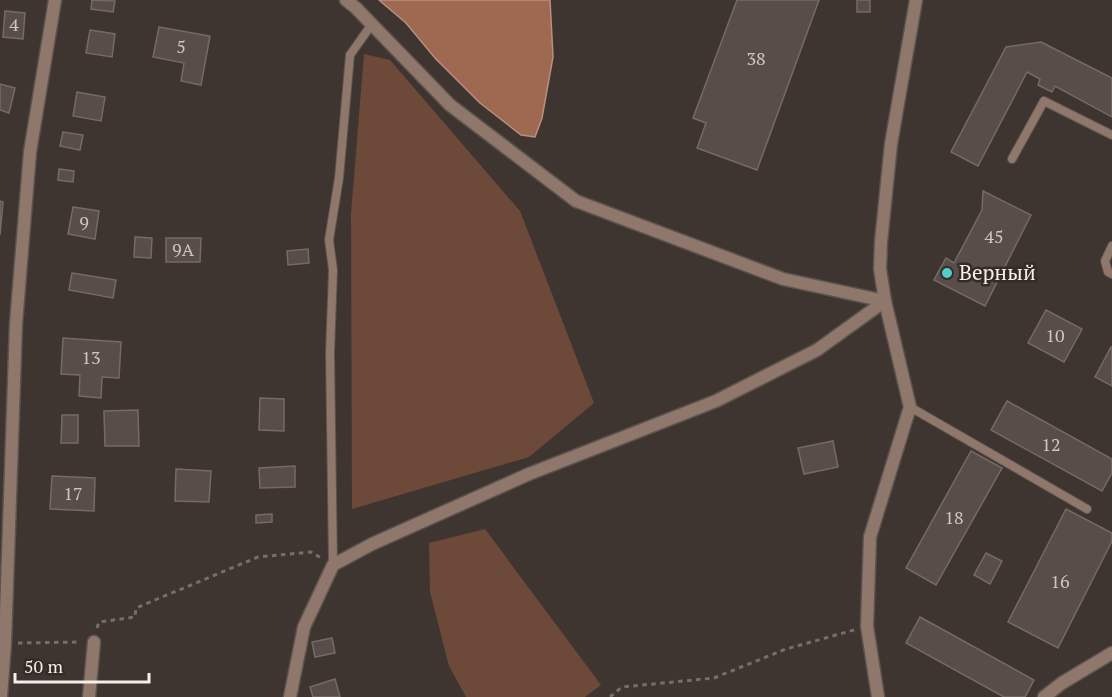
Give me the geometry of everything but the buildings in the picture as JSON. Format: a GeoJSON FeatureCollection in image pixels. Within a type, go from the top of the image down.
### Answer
{"type":"FeatureCollection","features":[{"type":"Feature","properties":{"kind":"street"},"geometry":{"type":"LineString","coordinates":[[1,694],[5,643],[16,324],[30,152],[55,0]]}},
{"type":"Feature","properties":{"kind":"street"},"geometry":{"type":"LineString","coordinates":[[346,0],[450,105],[576,201],[783,279],[885,301]]}},
{"type":"Feature","properties":{"kind":"street"},"geometry":{"type":"LineString","coordinates":[[878,697],[867,626],[870,537],[910,407],[885,301],[880,269],[881,242],[891,144],[916,0]]}},
{"type":"Feature","properties":{"kind":"street"},"geometry":{"type":"LineString","coordinates":[[290,697],[304,627],[333,564],[372,544],[530,474],[716,400],[817,351],[885,301]]}},
{"type":"Feature","properties":{"kind":"street"},"geometry":{"type":"LineString","coordinates":[[89,697],[94,642]]}},
{"type":"Feature","properties":{"kind":"street"},"geometry":{"type":"LineString","coordinates":[[1044,697],[1062,683],[1112,653]]}},
{"type":"Feature","properties":{"kind":"lane"},"geometry":{"type":"LineString","coordinates":[[333,564],[330,352],[333,270],[329,240],[339,178],[350,55],[372,24]]}},
{"type":"Feature","properties":{"kind":"lane"},"geometry":{"type":"LineString","coordinates":[[1012,159],[1044,101],[1112,135]]}},
{"type":"Feature","properties":{"kind":"lane"},"geometry":{"type":"LineString","coordinates":[[1112,246],[1105,261],[1108,272],[1112,274]]}},
{"type":"Feature","properties":{"kind":"lane"},"geometry":{"type":"LineString","coordinates":[[910,407],[1087,508]]}},
{"type":"Feature","properties":{"kind":"path"},"geometry":{"type":"LineString","coordinates":[[5,643],[94,642],[99,622],[135,617],[136,608],[258,557],[311,552],[333,564]]}},
{"type":"Feature","properties":{"kind":"path"},"geometry":{"type":"LineString","coordinates":[[610,697],[622,687],[714,678],[786,649],[867,626]]}},
{"type":"Feature","properties":{"kind":"shaded area"},"geometry":{"type":"Polygon","coordinates":[[[379,0],[550,0],[553,57],[542,118],[535,137],[521,135],[480,103],[435,58],[406,23],[379,0]]]}},
{"type":"Feature","properties":{"kind":"shaded area"},"geometry":{"type":"Polygon","coordinates":[[[364,54],[390,60],[520,211],[594,403],[529,457],[352,509],[351,214],[364,54]]]}},
{"type":"Feature","properties":{"kind":"shaded area"},"geometry":{"type":"Polygon","coordinates":[[[485,529],[601,685],[585,697],[466,697],[449,666],[430,592],[429,543],[485,529]]]}},
{"type":"Feature","properties":{"kind":"place","name":"Верный"},"geometry":{"type":"Point","coordinates":[947,273]}}]}
